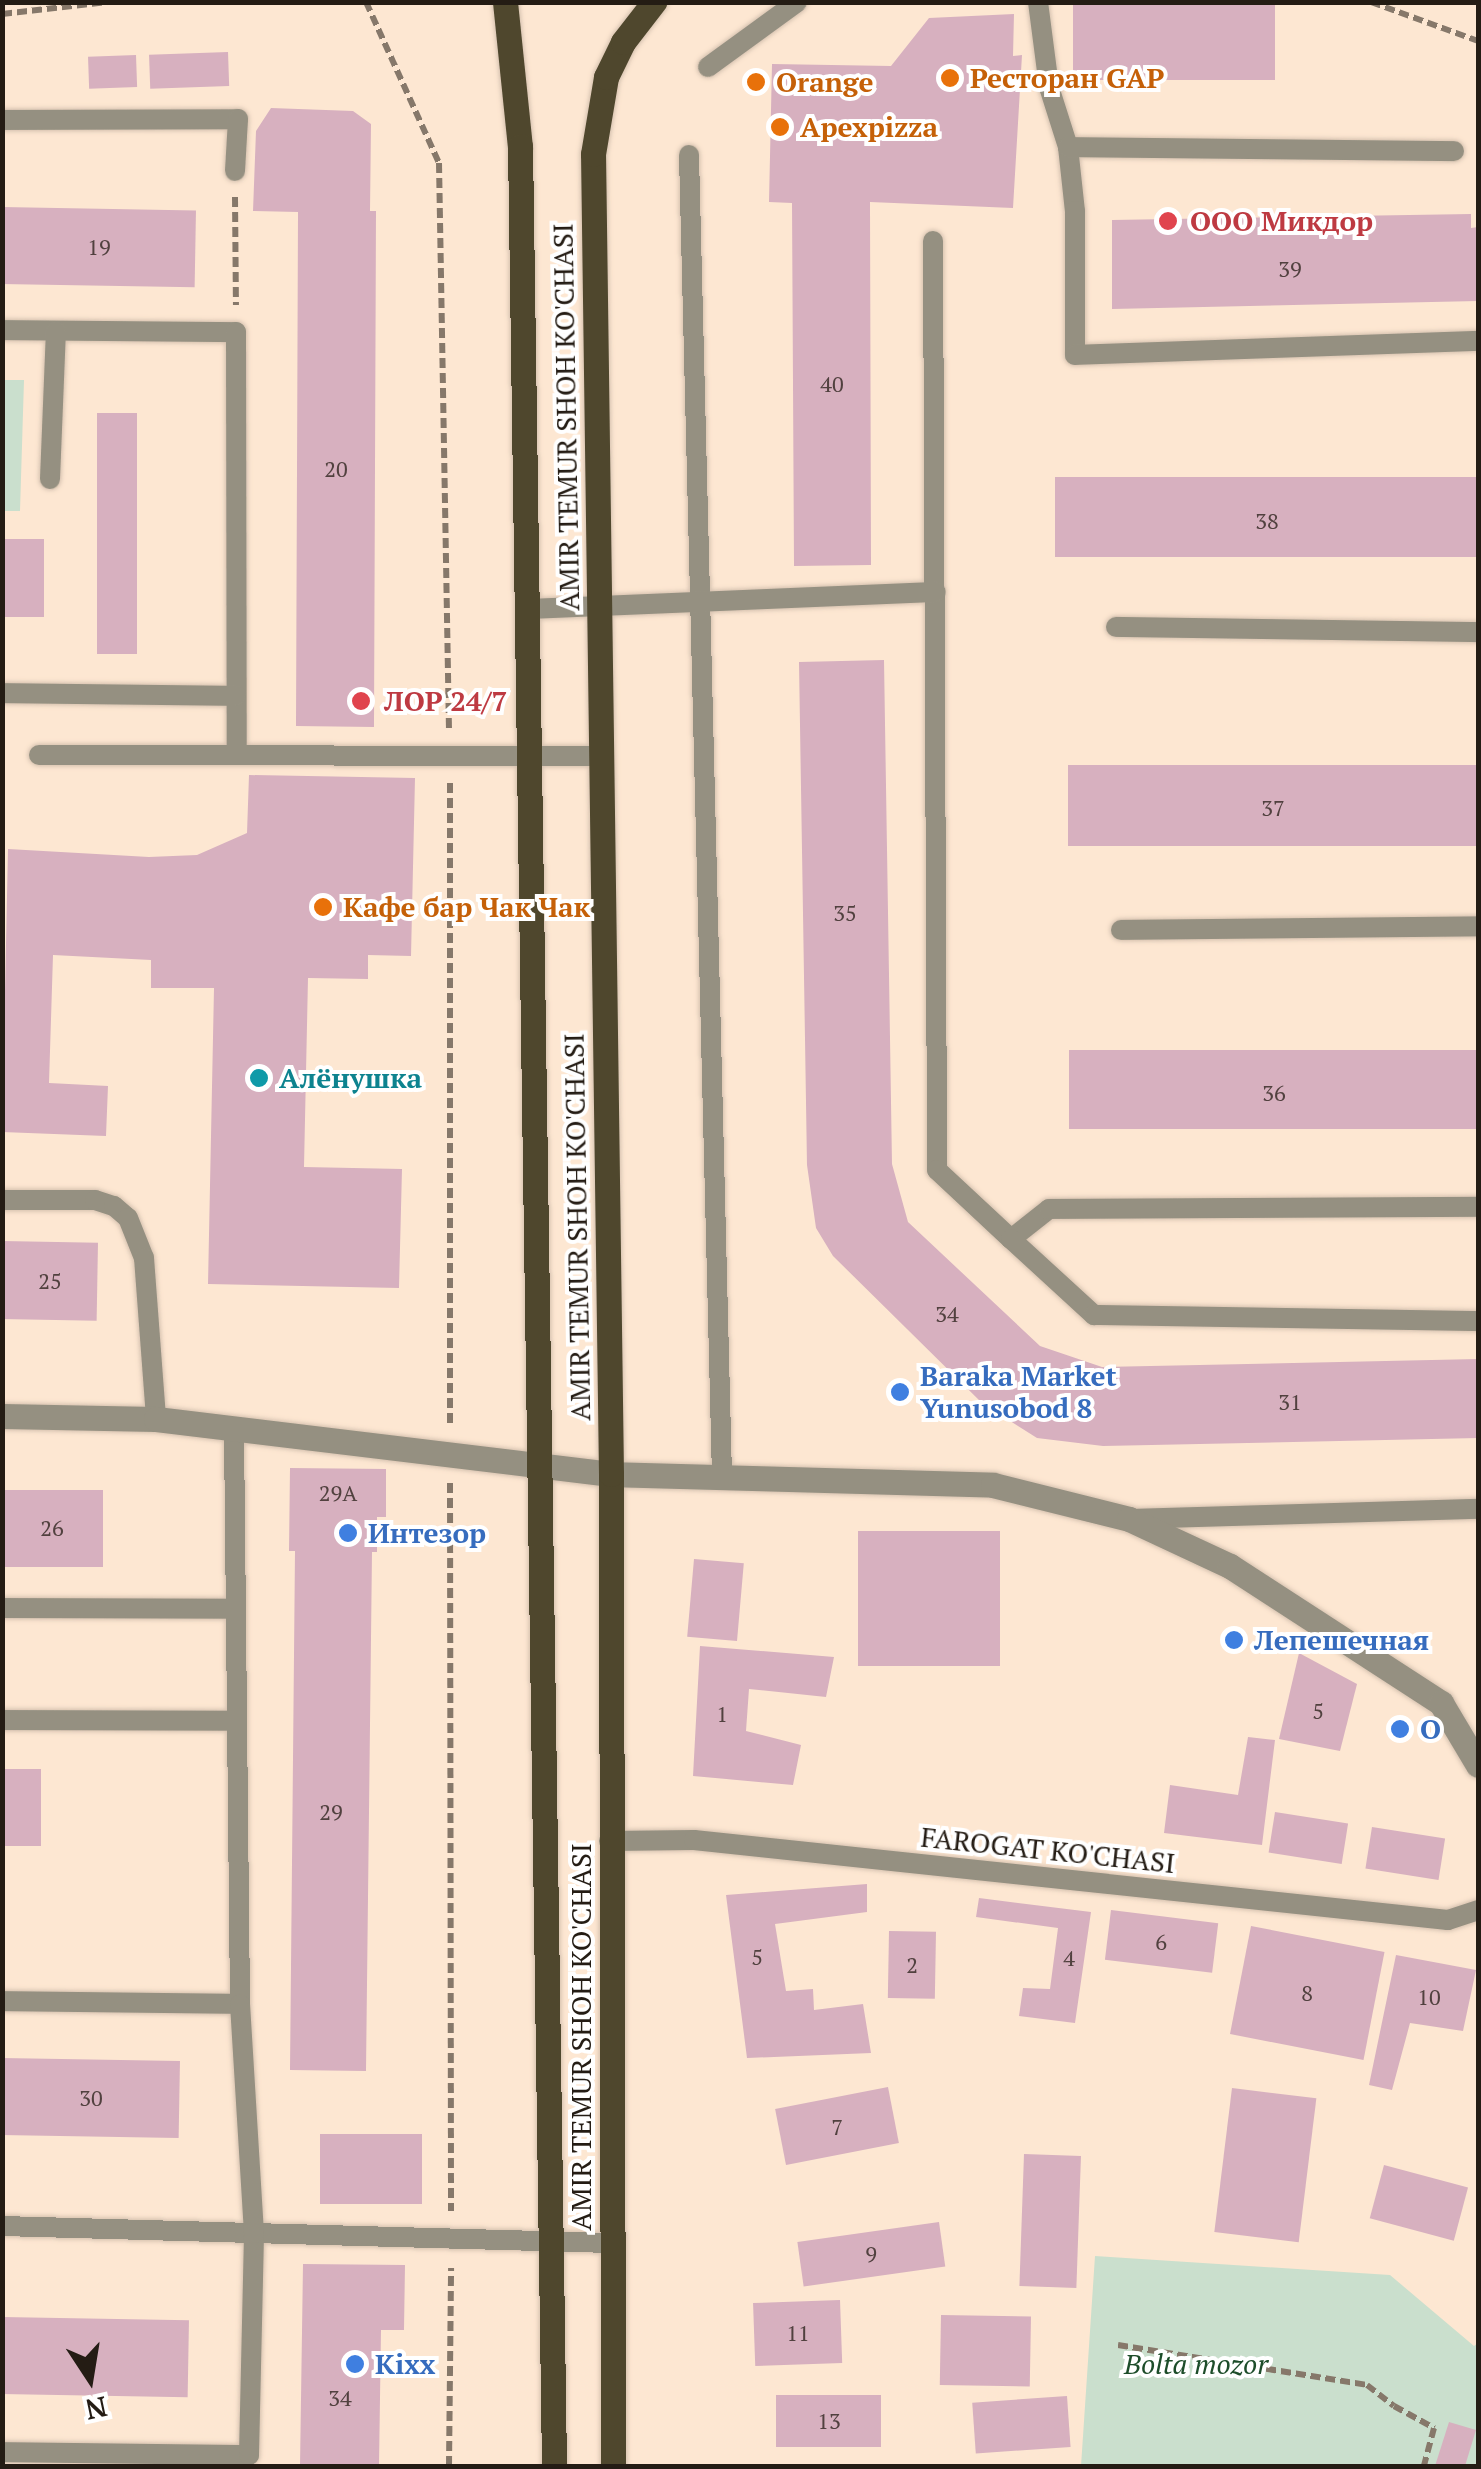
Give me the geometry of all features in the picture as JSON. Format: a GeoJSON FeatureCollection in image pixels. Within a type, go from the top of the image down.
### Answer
{"type":"FeatureCollection","features":[{"type":"Feature","properties":{"kind":"main road","name":"AMIR TEMUR SHOH KO'CHASI"},"geometry":{"type":"LineString","coordinates":[[505,2],[520,146],[554,2466]]}},
{"type":"Feature","properties":{"kind":"main road","name":"AMIR TEMUR SHOH KO'CHASI"},"geometry":{"type":"LineString","coordinates":[[613,2466],[611,1474],[594,134],[606,77],[623,42],[654,2]]}},
{"type":"Feature","properties":{"kind":"street"},"geometry":{"type":"LineString","coordinates":[[2,1416],[156,1419],[611,1474],[993,1485],[1129,1519],[1230,1566],[1441,1703],[1478,1766]]}},
{"type":"Feature","properties":{"kind":"lane"},"geometry":{"type":"LineString","coordinates":[[708,66],[797,2]]}},
{"type":"Feature","properties":{"kind":"lane"},"geometry":{"type":"LineString","coordinates":[[1038,2],[1049,87],[1068,147],[1075,211],[1075,355],[1478,341]]}},
{"type":"Feature","properties":{"kind":"lane"},"geometry":{"type":"LineString","coordinates":[[2,120],[238,119],[235,171]]}},
{"type":"Feature","properties":{"kind":"lane"},"geometry":{"type":"LineString","coordinates":[[1068,147],[1454,151]]}},
{"type":"Feature","properties":{"kind":"lane"},"geometry":{"type":"LineString","coordinates":[[689,156],[704,602],[722,1477]]}},
{"type":"Feature","properties":{"kind":"lane"},"geometry":{"type":"LineString","coordinates":[[933,241],[938,1170],[1094,1315],[1478,1321]]}},
{"type":"Feature","properties":{"kind":"lane"},"geometry":{"type":"LineString","coordinates":[[2,330],[236,332],[237,755]]}},
{"type":"Feature","properties":{"kind":"lane"},"geometry":{"type":"LineString","coordinates":[[50,479],[56,331]]}},
{"type":"Feature","properties":{"kind":"lane"},"geometry":{"type":"LineString","coordinates":[[526,609],[936,592]]}},
{"type":"Feature","properties":{"kind":"lane"},"geometry":{"type":"LineString","coordinates":[[1116,627],[1478,632]]}},
{"type":"Feature","properties":{"kind":"lane"},"geometry":{"type":"LineString","coordinates":[[2,693],[236,696]]}},
{"type":"Feature","properties":{"kind":"lane"},"geometry":{"type":"LineString","coordinates":[[39,755],[599,756]]}},
{"type":"Feature","properties":{"kind":"lane"},"geometry":{"type":"LineString","coordinates":[[1121,930],[1478,926]]}},
{"type":"Feature","properties":{"kind":"lane"},"geometry":{"type":"LineString","coordinates":[[2,1200],[95,1200],[114,1206],[128,1218],[144,1258],[156,1419]]}},
{"type":"Feature","properties":{"kind":"lane"},"geometry":{"type":"LineString","coordinates":[[1010,1239],[1049,1210],[1478,1206]]}},
{"type":"Feature","properties":{"kind":"lane"},"geometry":{"type":"LineString","coordinates":[[2,2452],[249,2461],[254,2233],[240,2004],[234,1721],[234,1427]]}},
{"type":"Feature","properties":{"kind":"lane"},"geometry":{"type":"LineString","coordinates":[[1129,1519],[1478,1508]]}},
{"type":"Feature","properties":{"kind":"lane"},"geometry":{"type":"LineString","coordinates":[[2,1608],[235,1609]]}},
{"type":"Feature","properties":{"kind":"lane"},"geometry":{"type":"LineString","coordinates":[[2,1720],[234,1721]]}},
{"type":"Feature","properties":{"kind":"lane","name":"FAROGAT KO'CHASI"},"geometry":{"type":"LineString","coordinates":[[609,1841],[694,1840],[1448,1920],[1478,1910]]}},
{"type":"Feature","properties":{"kind":"lane"},"geometry":{"type":"LineString","coordinates":[[2,2001],[240,2004]]}},
{"type":"Feature","properties":{"kind":"lane"},"geometry":{"type":"LineString","coordinates":[[2,2226],[612,2243]]}},
{"type":"Feature","properties":{"kind":"path"},"geometry":{"type":"LineString","coordinates":[[2,14],[107,2]]}},
{"type":"Feature","properties":{"kind":"path"},"geometry":{"type":"LineString","coordinates":[[366,2],[439,162],[450,756],[449,2466]]}},
{"type":"Feature","properties":{"kind":"path"},"geometry":{"type":"LineString","coordinates":[[1371,2],[1478,41]]}},
{"type":"Feature","properties":{"kind":"path"},"geometry":{"type":"LineString","coordinates":[[235,171],[236,332]]}},
{"type":"Feature","properties":{"kind":"path"},"geometry":{"type":"LineString","coordinates":[[1118,2345],[1368,2385],[1394,2406],[1434,2428],[1424,2466]]}},
{"type":"Feature","properties":{"kind":"green space"},"geometry":{"type":"Polygon","coordinates":[[[3,380],[24,380],[20,511],[3,511],[3,380]]]}},
{"type":"Feature","properties":{"kind":"green space","name":"Bolta mozor"},"geometry":{"type":"Polygon","coordinates":[[[1095,2256],[1390,2275],[1474,2346],[1478,2343],[1478,2466],[1081,2466],[1095,2256]]]}},
{"type":"Feature","properties":{"kind":"building"},"geometry":{"type":"Polygon","coordinates":[[[1073,2],[1275,2],[1275,80],[1073,80],[1073,2]]]}},
{"type":"Feature","properties":{"kind":"building"},"geometry":{"type":"Polygon","coordinates":[[[1014,14],[1013,56],[1022,55],[1013,208],[870,202],[871,565],[794,566],[792,203],[769,202],[772,64],[891,66],[929,18],[1014,14]]]}},
{"type":"Feature","properties":{"kind":"building"},"geometry":{"type":"Polygon","coordinates":[[[228,52],[229,86],[150,89],[149,55],[228,52]]]}},
{"type":"Feature","properties":{"kind":"building"},"geometry":{"type":"Polygon","coordinates":[[[136,55],[137,87],[89,89],[88,57],[136,55]]]}},
{"type":"Feature","properties":{"kind":"building"},"geometry":{"type":"Polygon","coordinates":[[[271,108],[353,111],[371,124],[370,211],[376,211],[374,727],[296,726],[298,212],[253,211],[256,131],[271,108]]]}},
{"type":"Feature","properties":{"kind":"building"},"geometry":{"type":"Polygon","coordinates":[[[2,207],[196,210],[195,287],[2,284],[2,207]]]}},
{"type":"Feature","properties":{"kind":"building"},"geometry":{"type":"Polygon","coordinates":[[[1471,214],[1471,228],[1478,227],[1478,301],[1112,309],[1112,220],[1471,214]]]}},
{"type":"Feature","properties":{"kind":"building"},"geometry":{"type":"Polygon","coordinates":[[[97,413],[137,413],[137,654],[97,654],[97,413]]]}},
{"type":"Feature","properties":{"kind":"building"},"geometry":{"type":"Polygon","coordinates":[[[1055,477],[1478,477],[1478,557],[1055,557],[1055,477]]]}},
{"type":"Feature","properties":{"kind":"building"},"geometry":{"type":"Polygon","coordinates":[[[2,539],[44,539],[44,617],[2,617],[2,539]]]}},
{"type":"Feature","properties":{"kind":"building"},"geometry":{"type":"Polygon","coordinates":[[[884,660],[892,1164],[908,1222],[1040,1346],[1102,1367],[1478,1359],[1478,1438],[1103,1446],[1037,1438],[982,1403],[833,1256],[816,1228],[807,1165],[799,662],[884,660]]]}},
{"type":"Feature","properties":{"kind":"building"},"geometry":{"type":"Polygon","coordinates":[[[1068,765],[1478,765],[1478,846],[1068,846],[1068,765]]]}},
{"type":"Feature","properties":{"kind":"building","name":"Алёнушка"},"geometry":{"type":"Polygon","coordinates":[[[249,775],[415,778],[411,956],[368,955],[368,979],[308,978],[304,1167],[402,1169],[399,1288],[208,1284],[214,988],[151,988],[151,960],[53,955],[49,1083],[108,1086],[106,1136],[2,1132],[8,849],[149,857],[197,855],[247,833],[249,775]]]}},
{"type":"Feature","properties":{"kind":"building"},"geometry":{"type":"Polygon","coordinates":[[[1069,1050],[1478,1050],[1478,1129],[1069,1129],[1069,1050]]]}},
{"type":"Feature","properties":{"kind":"building"},"geometry":{"type":"Polygon","coordinates":[[[2,1241],[98,1243],[97,1321],[2,1319],[2,1241]]]}},
{"type":"Feature","properties":{"kind":"building"},"geometry":{"type":"Polygon","coordinates":[[[290,1468],[386,1469],[386,1517],[377,1517],[377,1552],[372,1552],[366,2071],[290,2070],[295,1551],[289,1551],[290,1468]]]}},
{"type":"Feature","properties":{"kind":"building"},"geometry":{"type":"Polygon","coordinates":[[[2,1490],[103,1490],[103,1567],[2,1567],[2,1490]]]}},
{"type":"Feature","properties":{"kind":"building"},"geometry":{"type":"Polygon","coordinates":[[[858,1531],[1000,1531],[1000,1666],[858,1666],[858,1531]]]}},
{"type":"Feature","properties":{"kind":"building"},"geometry":{"type":"Polygon","coordinates":[[[694,1559],[744,1563],[737,1641],[687,1637],[694,1559]]]}},
{"type":"Feature","properties":{"kind":"building"},"geometry":{"type":"Polygon","coordinates":[[[700,1646],[834,1657],[826,1697],[749,1689],[746,1731],[801,1745],[793,1785],[693,1776],[700,1646]]]}},
{"type":"Feature","properties":{"kind":"building"},"geometry":{"type":"Polygon","coordinates":[[[1299,1653],[1357,1684],[1340,1751],[1279,1739],[1299,1653]]]}},
{"type":"Feature","properties":{"kind":"building"},"geometry":{"type":"Polygon","coordinates":[[[1248,1737],[1275,1740],[1262,1845],[1164,1833],[1170,1785],[1238,1795],[1248,1737]]]}},
{"type":"Feature","properties":{"kind":"building"},"geometry":{"type":"Polygon","coordinates":[[[2,1769],[41,1769],[41,1846],[2,1846],[2,1769]]]}},
{"type":"Feature","properties":{"kind":"building"},"geometry":{"type":"Polygon","coordinates":[[[1275,1812],[1348,1824],[1342,1864],[1269,1852],[1275,1812]]]}},
{"type":"Feature","properties":{"kind":"building"},"geometry":{"type":"Polygon","coordinates":[[[1372,1827],[1445,1839],[1439,1880],[1365,1868],[1372,1827]]]}},
{"type":"Feature","properties":{"kind":"building"},"geometry":{"type":"Polygon","coordinates":[[[867,1884],[867,1912],[775,1924],[786,1991],[813,1989],[814,2010],[863,2004],[871,2053],[747,2058],[726,1895],[867,1884]]]}},
{"type":"Feature","properties":{"kind":"building"},"geometry":{"type":"Polygon","coordinates":[[[979,1898],[1091,1912],[1075,2023],[1019,2016],[1023,1988],[1050,1989],[1058,1928],[976,1917],[979,1898]]]}},
{"type":"Feature","properties":{"kind":"building"},"geometry":{"type":"Polygon","coordinates":[[[1111,1910],[1218,1923],[1212,1973],[1105,1960],[1111,1910]]]}},
{"type":"Feature","properties":{"kind":"building"},"geometry":{"type":"Polygon","coordinates":[[[1251,1926],[1385,1952],[1364,2060],[1230,2034],[1251,1926]]]}},
{"type":"Feature","properties":{"kind":"building"},"geometry":{"type":"Polygon","coordinates":[[[889,1931],[936,1932],[935,1999],[888,1998],[889,1931]]]}},
{"type":"Feature","properties":{"kind":"building"},"geometry":{"type":"Polygon","coordinates":[[[1396,1955],[1476,1970],[1463,2031],[1410,2023],[1392,2090],[1369,2085],[1396,1955]]]}},
{"type":"Feature","properties":{"kind":"building"},"geometry":{"type":"Polygon","coordinates":[[[2,2058],[180,2061],[179,2138],[2,2135],[2,2058]]]}},
{"type":"Feature","properties":{"kind":"building"},"geometry":{"type":"Polygon","coordinates":[[[888,2087],[899,2143],[786,2165],[775,2109],[888,2087]]]}},
{"type":"Feature","properties":{"kind":"building"},"geometry":{"type":"Polygon","coordinates":[[[1232,2088],[1316,2098],[1299,2242],[1214,2232],[1232,2088]]]}},
{"type":"Feature","properties":{"kind":"building"},"geometry":{"type":"Polygon","coordinates":[[[320,2134],[422,2134],[422,2204],[320,2204],[320,2134]]]}},
{"type":"Feature","properties":{"kind":"building"},"geometry":{"type":"Polygon","coordinates":[[[1024,2154],[1081,2156],[1076,2288],[1019,2286],[1024,2154]]]}},
{"type":"Feature","properties":{"kind":"building"},"geometry":{"type":"Polygon","coordinates":[[[1384,2165],[1468,2188],[1454,2241],[1370,2218],[1384,2165]]]}},
{"type":"Feature","properties":{"kind":"building"},"geometry":{"type":"Polygon","coordinates":[[[939,2222],[945,2267],[804,2286],[797,2242],[939,2222]]]}},
{"type":"Feature","properties":{"kind":"building"},"geometry":{"type":"Polygon","coordinates":[[[303,2264],[405,2265],[404,2330],[381,2330],[379,2466],[300,2466],[303,2264]]]}},
{"type":"Feature","properties":{"kind":"building"},"geometry":{"type":"Polygon","coordinates":[[[840,2300],[842,2363],[755,2366],[753,2303],[840,2300]]]}},
{"type":"Feature","properties":{"kind":"building"},"geometry":{"type":"Polygon","coordinates":[[[941,2315],[1031,2317],[1030,2387],[940,2385],[941,2315]]]}},
{"type":"Feature","properties":{"kind":"building"},"geometry":{"type":"Polygon","coordinates":[[[2,2317],[189,2320],[188,2397],[2,2394],[2,2317]]]}},
{"type":"Feature","properties":{"kind":"building"},"geometry":{"type":"Polygon","coordinates":[[[776,2395],[881,2395],[881,2447],[776,2447],[776,2395]]]}},
{"type":"Feature","properties":{"kind":"building"},"geometry":{"type":"Polygon","coordinates":[[[1067,2396],[1071,2447],[976,2454],[972,2403],[1067,2396]]]}},
{"type":"Feature","properties":{"kind":"building"},"geometry":{"type":"Polygon","coordinates":[[[1449,2422],[1476,2430],[1465,2466],[1435,2466],[1449,2422]]]}},
{"type":"Feature","properties":{"kind":"place","name":"Ресторан GAP"},"geometry":{"type":"Point","coordinates":[950,78]}},
{"type":"Feature","properties":{"kind":"place","name":"Orange"},"geometry":{"type":"Point","coordinates":[756,82]}},
{"type":"Feature","properties":{"kind":"place","name":"Apexpizza"},"geometry":{"type":"Point","coordinates":[780,127]}},
{"type":"Feature","properties":{"kind":"place","name":"ООО Микдор"},"geometry":{"type":"Point","coordinates":[1168,221]}},
{"type":"Feature","properties":{"kind":"place","name":"ЛОР 24/7"},"geometry":{"type":"Point","coordinates":[361,701]}},
{"type":"Feature","properties":{"kind":"place","name":"Кафе бар Чак Чак"},"geometry":{"type":"Point","coordinates":[323,907]}},
{"type":"Feature","properties":{"kind":"place","name":"Алёнушка"},"geometry":{"type":"Point","coordinates":[259,1078]}},
{"type":"Feature","properties":{"kind":"place","name":"Baraka Market Yunusobod 8"},"geometry":{"type":"Point","coordinates":[900,1392]}},
{"type":"Feature","properties":{"kind":"place","name":"Интезор"},"geometry":{"type":"Point","coordinates":[348,1533]}},
{"type":"Feature","properties":{"kind":"place","name":"Лепешечная"},"geometry":{"type":"Point","coordinates":[1234,1640]}},
{"type":"Feature","properties":{"kind":"place","name":"О"},"geometry":{"type":"Point","coordinates":[1400,1729]}},
{"type":"Feature","properties":{"kind":"place","name":"Kixx"},"geometry":{"type":"Point","coordinates":[355,2364]}}]}
